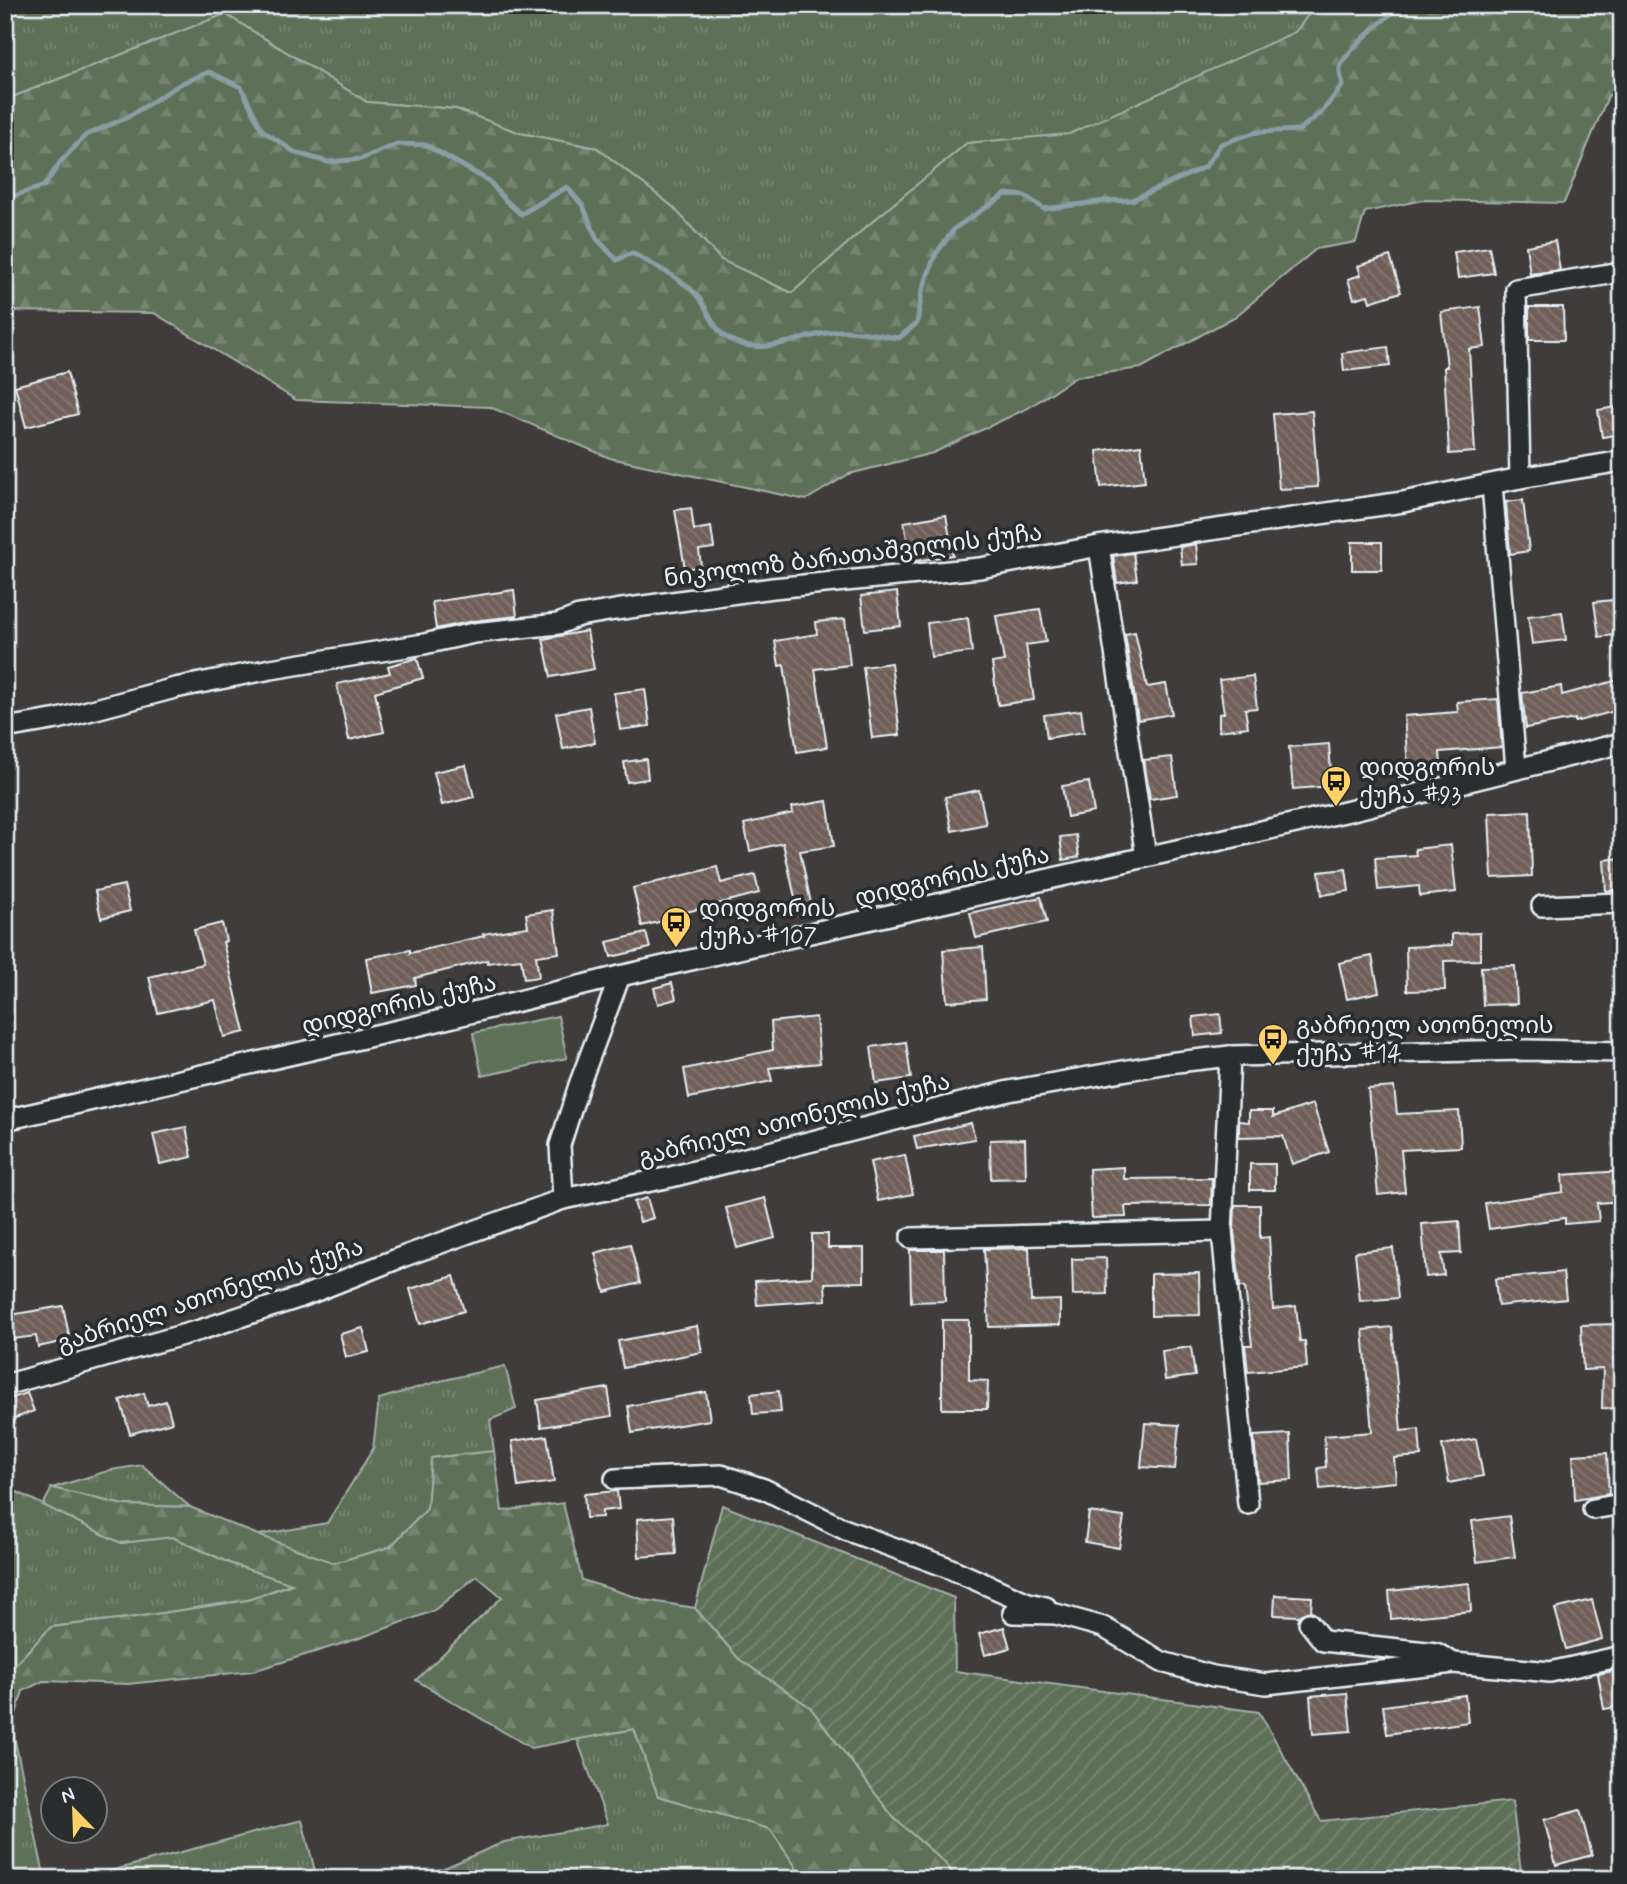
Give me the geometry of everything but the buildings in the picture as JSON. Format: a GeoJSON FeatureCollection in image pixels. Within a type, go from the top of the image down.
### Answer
{"type":"FeatureCollection","features":[{"type":"Feature","properties":{"kind":"street"},"geometry":{"type":"LineString","coordinates":[[1520,478],[1516,289],[1622,272]]}},
{"type":"Feature","properties":{"kind":"street","name":"ნიკოლოზ ბარათაშვილის ქუჩა"},"geometry":{"type":"LineString","coordinates":[[5,728],[58,719],[175,688],[474,634],[558,624],[579,616],[615,610],[774,589],[980,568],[1099,546],[1403,502],[1622,461]]}},
{"type":"Feature","properties":{"kind":"street"},"geometry":{"type":"LineString","coordinates":[[1492,485],[1516,768]]}},
{"type":"Feature","properties":{"kind":"street"},"geometry":{"type":"LineString","coordinates":[[1099,546],[1146,857]]}},
{"type":"Feature","properties":{"kind":"street","name":"დიდგორის ქუჩა"},"geometry":{"type":"LineString","coordinates":[[5,1120],[429,1023],[620,976],[1349,811],[1622,743]]}},
{"type":"Feature","properties":{"kind":"street"},"geometry":{"type":"LineString","coordinates":[[1542,906],[1622,903]]}},
{"type":"Feature","properties":{"kind":"street"},"geometry":{"type":"LineString","coordinates":[[563,1199],[560,1145],[579,1085],[620,976]]}},
{"type":"Feature","properties":{"kind":"street","name":"გაბრიელ ათონელის ქუჩა"},"geometry":{"type":"LineString","coordinates":[[5,1385],[200,1330],[301,1297],[563,1199],[671,1177],[1009,1091],[1168,1063],[1230,1056],[1513,1051],[1622,1052]]}},
{"type":"Feature","properties":{"kind":"street"},"geometry":{"type":"LineString","coordinates":[[1230,1056],[1222,1231],[1248,1504]]}},
{"type":"Feature","properties":{"kind":"street"},"geometry":{"type":"LineString","coordinates":[[912,1238],[1222,1231]]}},
{"type":"Feature","properties":{"kind":"street"},"geometry":{"type":"LineString","coordinates":[[615,1479],[721,1475],[764,1489],[846,1530],[944,1566],[1028,1603],[1081,1615],[1162,1662],[1213,1676],[1266,1684],[1454,1663],[1550,1672],[1622,1656]]}},
{"type":"Feature","properties":{"kind":"street"},"geometry":{"type":"LineString","coordinates":[[1593,1509],[1622,1504]]}},
{"type":"Feature","properties":{"kind":"street"},"geometry":{"type":"LineString","coordinates":[[1013,1614],[1056,1614],[1103,1628]]}},
{"type":"Feature","properties":{"kind":"street"},"geometry":{"type":"LineString","coordinates":[[1309,1623],[1323,1641],[1436,1653],[1454,1663]]}},
{"type":"Feature","properties":{"kind":"green space"},"geometry":{"type":"Polygon","coordinates":[[[5,5],[1316,5],[1296,32],[1069,135],[967,143],[792,293],[721,260],[673,207],[597,148],[520,133],[456,109],[367,102],[225,14],[5,100],[5,5]]]}},
{"type":"Feature","properties":{"kind":"green space"},"geometry":{"type":"Polygon","coordinates":[[[1316,5],[1622,5],[1622,90],[1608,96],[1564,203],[1423,200],[1365,212],[1356,242],[1316,249],[1236,316],[1141,368],[1076,377],[1028,408],[933,453],[849,474],[806,500],[610,458],[490,407],[296,400],[154,313],[5,311],[5,100],[225,14],[367,102],[456,109],[520,133],[597,148],[673,207],[721,260],[792,293],[967,143],[1069,134],[1295,32],[1316,5]]]}},
{"type":"Feature","properties":{"kind":"green space"},"geometry":{"type":"Polygon","coordinates":[[[558,1016],[567,1058],[482,1076],[473,1033],[558,1016]]]}},
{"type":"Feature","properties":{"kind":"green space"},"geometry":{"type":"Polygon","coordinates":[[[505,1366],[516,1409],[490,1420],[494,1451],[432,1458],[427,1509],[390,1547],[334,1563],[258,1535],[327,1523],[373,1449],[379,1399],[505,1366]]]}},
{"type":"Feature","properties":{"kind":"green space"},"geometry":{"type":"Polygon","coordinates":[[[494,1451],[502,1511],[563,1503],[582,1580],[645,1600],[695,1608],[739,1659],[810,1707],[894,1818],[944,1862],[958,1879],[795,1879],[796,1867],[770,1829],[658,1796],[634,1729],[531,1748],[416,1680],[502,1597],[477,1576],[433,1611],[357,1639],[253,1671],[128,1684],[43,1681],[23,1691],[12,1727],[5,1713],[5,1675],[51,1627],[248,1600],[292,1584],[232,1564],[173,1537],[121,1543],[43,1505],[52,1488],[123,1505],[190,1507],[334,1563],[390,1547],[427,1509],[431,1458],[494,1451]]]}},
{"type":"Feature","properties":{"kind":"green space"},"geometry":{"type":"Polygon","coordinates":[[[142,1465],[190,1507],[123,1505],[52,1488],[111,1470],[142,1465]]]}},
{"type":"Feature","properties":{"kind":"green space"},"geometry":{"type":"Polygon","coordinates":[[[5,1486],[121,1543],[172,1537],[232,1564],[293,1583],[248,1600],[51,1627],[5,1675],[5,1486]]]}},
{"type":"Feature","properties":{"kind":"green space"},"geometry":{"type":"Polygon","coordinates":[[[722,1505],[954,1598],[955,1671],[1259,1712],[1321,1821],[1512,1801],[1522,1879],[958,1879],[944,1862],[894,1818],[810,1707],[739,1659],[695,1608],[722,1505]]]}},
{"type":"Feature","properties":{"kind":"green space"},"geometry":{"type":"Polygon","coordinates":[[[5,1713],[12,1727],[45,1879],[5,1879],[5,1713]]]}},
{"type":"Feature","properties":{"kind":"green space"},"geometry":{"type":"Polygon","coordinates":[[[635,1729],[658,1796],[770,1829],[796,1867],[795,1879],[419,1879],[504,1842],[608,1824],[577,1739],[635,1729]]]}},
{"type":"Feature","properties":{"kind":"green space"},"geometry":{"type":"Polygon","coordinates":[[[302,1820],[317,1879],[80,1879],[302,1820]]]}},
{"type":"Feature","properties":{"kind":"waterway"},"geometry":{"type":"LineString","coordinates":[[5,195],[17,195],[44,186],[62,160],[86,135],[126,118],[182,83],[209,72],[241,87],[262,130],[296,153],[328,162],[361,159],[397,144],[426,145],[489,181],[521,214],[567,187],[583,206],[597,239],[617,260],[632,253],[677,278],[699,298],[720,332],[743,345],[770,346],[841,331],[899,338],[917,323],[922,292],[935,255],[955,228],[1006,194],[1025,196],[1044,209],[1132,200],[1205,167],[1221,144],[1256,132],[1299,130],[1321,113],[1343,85],[1340,68],[1357,44],[1403,5]]}},
{"type":"Feature","properties":{"kind":"place","name":"დიდგორის ქუჩა #93"},"geometry":{"type":"Point","coordinates":[1336,808]}},
{"type":"Feature","properties":{"kind":"place","name":"დიდგორის ქუჩა #107"},"geometry":{"type":"Point","coordinates":[676,949]}},
{"type":"Feature","properties":{"kind":"place","name":"გაბრიელ ათონელის ქუჩა #14"},"geometry":{"type":"Point","coordinates":[1273,1066]}}]}
